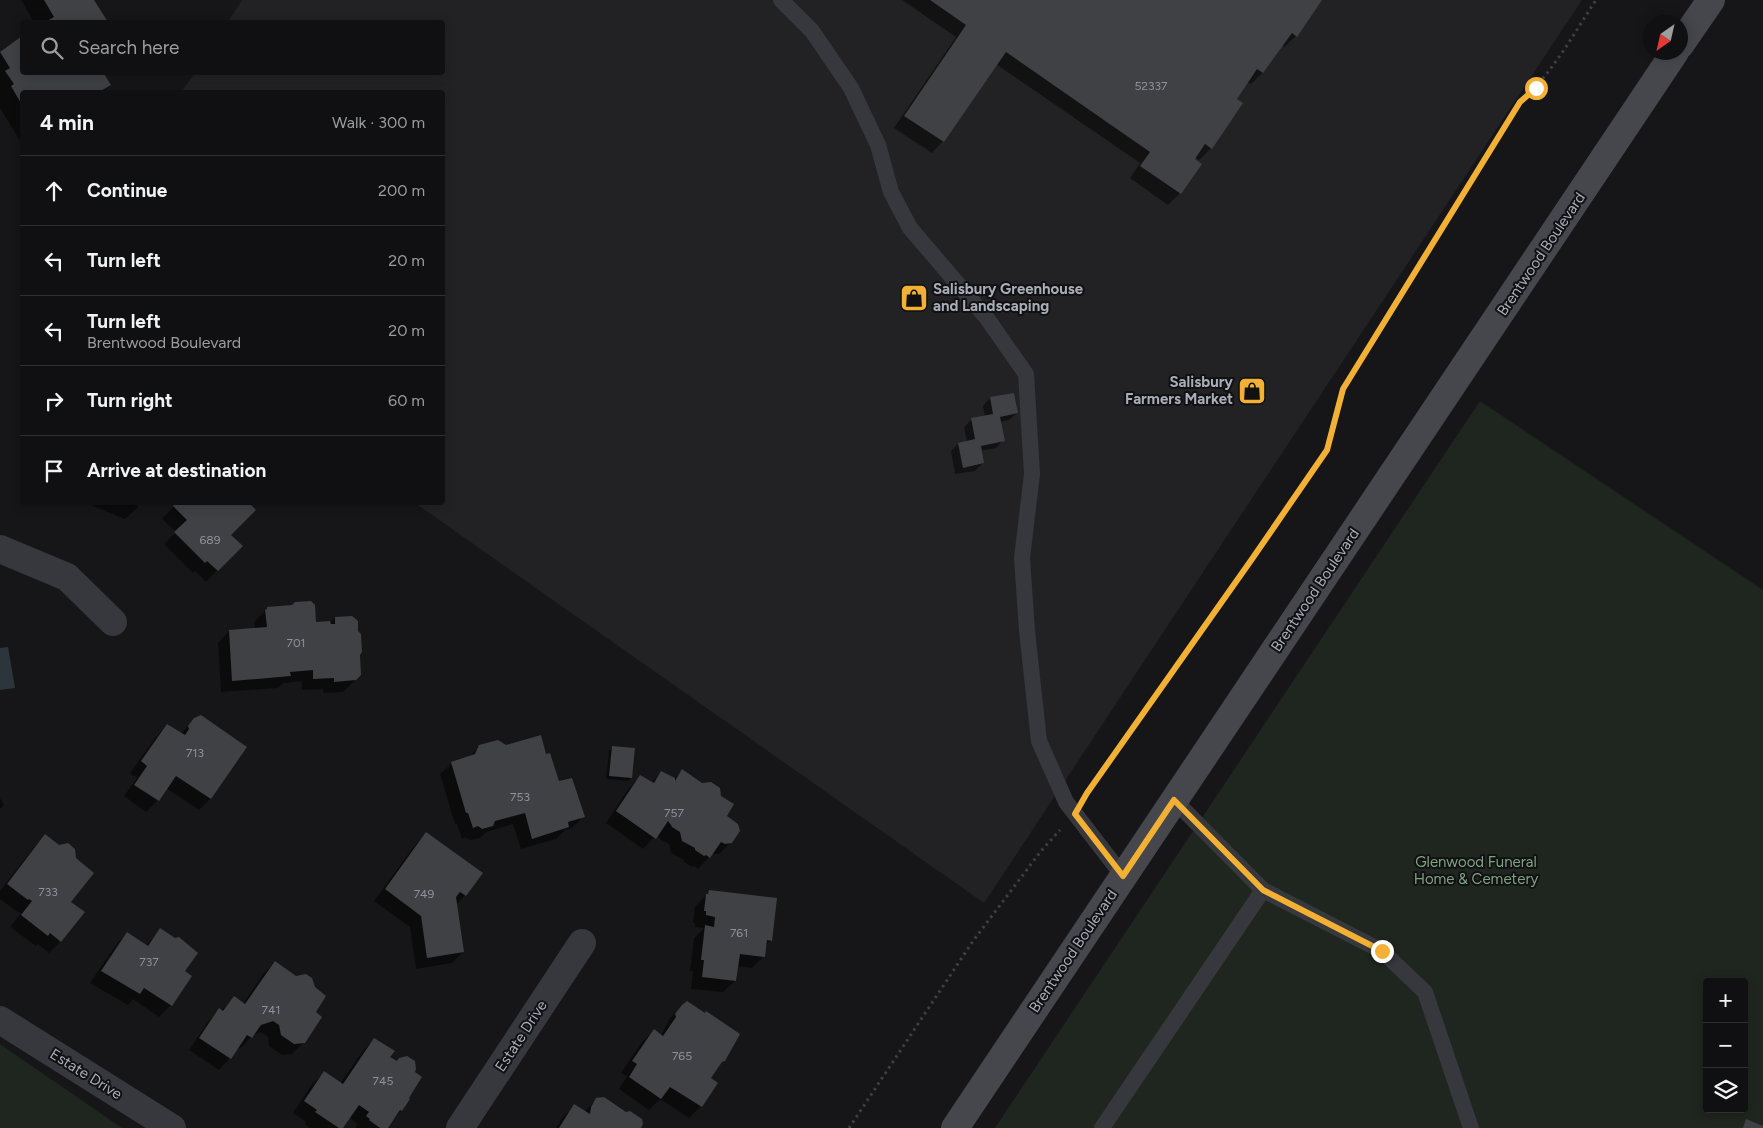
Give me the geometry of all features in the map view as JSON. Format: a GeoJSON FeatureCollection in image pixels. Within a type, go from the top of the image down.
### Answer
{"type":"FeatureCollection","features":[{"type":"Feature","properties":{"kind":"street"},"geometry":{"type":"LineString","coordinates":[[1688,33],[1711,0]]}},
{"type":"Feature","properties":{"kind":"street","name":"Brentwood Boulevard"},"geometry":{"type":"LineString","coordinates":[[956,1128],[1670,60]]}},
{"type":"Feature","properties":{"kind":"street"},"geometry":{"type":"LineString","coordinates":[[0,549],[67,577],[113,622]]}},
{"type":"Feature","properties":{"kind":"street","name":"Estate Drive"},"geometry":{"type":"LineString","coordinates":[[460,1128],[582,943]]}},
{"type":"Feature","properties":{"kind":"street","name":"Estate Drive"},"geometry":{"type":"LineString","coordinates":[[0,1020],[172,1128]]}},
{"type":"Feature","properties":{"kind":"lane"},"geometry":{"type":"LineString","coordinates":[[781,0],[812,31],[850,88],[878,145],[891,192],[910,228],[986,317],[1026,374],[1032,474],[1022,558],[1028,640],[1040,741],[1066,802],[1123,876]]}},
{"type":"Feature","properties":{"kind":"lane"},"geometry":{"type":"LineString","coordinates":[[1174,800],[1263,890],[1382,951],[1425,992],[1472,1128]]}},
{"type":"Feature","properties":{"kind":"lane"},"geometry":{"type":"LineString","coordinates":[[1102,1128],[1263,890]]}},
{"type":"Feature","properties":{"kind":"path"},"geometry":{"type":"LineString","coordinates":[[849,1128],[973,941],[1041,851],[1075,814],[1087,793],[1327,450],[1343,389],[1520,102],[1536,88],[1547,74],[1596,0]]}},
{"type":"Feature","properties":{"kind":"shaded area","name":"Salisbury Greenhouse and Landscaping"},"geometry":{"type":"Polygon","coordinates":[[[242,0],[1582,0],[984,903],[418,505],[445,505],[445,90],[182,90],[194,75],[445,75],[445,20],[229,20],[242,0]]]}},
{"type":"Feature","properties":{"kind":"shaded area"},"geometry":{"type":"Polygon","coordinates":[[[8,647],[15,688],[0,690],[0,648],[8,647]]]}},
{"type":"Feature","properties":{"kind":"green space","name":"Glenwood Funeral Home & Cemetery"},"geometry":{"type":"Polygon","coordinates":[[[1480,401],[1763,590],[1763,1128],[995,1128],[1480,401]]]}},
{"type":"Feature","properties":{"kind":"green space"},"geometry":{"type":"Polygon","coordinates":[[[0,1044],[122,1128],[0,1128],[0,1044]]]}},
{"type":"Feature","properties":{"kind":"building"},"geometry":{"type":"Polygon","coordinates":[[[44,0],[94,0],[107,20],[49,20],[54,17],[44,0]]]}},
{"type":"Feature","properties":{"kind":"building"},"geometry":{"type":"Polygon","coordinates":[[[930,0],[1322,0],[1297,37],[1292,33],[1263,73],[1257,69],[1237,99],[1243,103],[1212,149],[1205,144],[1195,159],[1202,164],[1181,194],[1140,166],[1150,152],[1006,52],[944,142],[904,116],[966,25],[930,0]]]}},
{"type":"Feature","properties":{"kind":"building"},"geometry":{"type":"Polygon","coordinates":[[[20,37],[20,75],[105,75],[111,85],[102,90],[20,90],[20,102],[11,86],[14,84],[5,71],[10,68],[0,52],[20,37]]]}},
{"type":"Feature","properties":{"kind":"building"},"geometry":{"type":"Polygon","coordinates":[[[1014,393],[1018,413],[1000,417],[1005,441],[981,446],[984,463],[963,468],[958,443],[975,439],[971,418],[993,414],[990,397],[1014,393]]]}},
{"type":"Feature","properties":{"kind":"building"},"geometry":{"type":"Polygon","coordinates":[[[251,505],[256,510],[231,535],[243,546],[218,571],[207,561],[205,563],[174,532],[187,520],[173,506],[251,505]]]}},
{"type":"Feature","properties":{"kind":"building"},"geometry":{"type":"Polygon","coordinates":[[[311,601],[315,605],[316,622],[330,621],[331,624],[335,624],[335,617],[352,616],[358,621],[362,652],[360,655],[361,675],[356,680],[334,682],[334,678],[313,679],[313,670],[290,672],[291,676],[232,681],[229,630],[267,627],[265,610],[267,607],[311,601]]]}},
{"type":"Feature","properties":{"kind":"building"},"geometry":{"type":"Polygon","coordinates":[[[201,715],[247,747],[211,799],[176,776],[159,801],[134,785],[147,766],[141,761],[167,724],[185,735],[189,729],[188,726],[194,718],[201,715]]]}},
{"type":"Feature","properties":{"kind":"building"},"geometry":{"type":"Polygon","coordinates":[[[541,735],[546,754],[550,753],[559,781],[572,778],[585,817],[568,822],[569,827],[532,839],[525,813],[495,821],[493,826],[482,829],[478,826],[473,828],[468,813],[466,813],[451,762],[475,754],[479,745],[498,740],[506,745],[541,735]]]}},
{"type":"Feature","properties":{"kind":"building"},"geometry":{"type":"Polygon","coordinates":[[[612,746],[635,748],[632,778],[609,776],[612,746]]]}},
{"type":"Feature","properties":{"kind":"building"},"geometry":{"type":"Polygon","coordinates":[[[682,769],[702,783],[711,782],[720,788],[721,796],[734,804],[727,816],[738,824],[740,831],[732,843],[725,844],[721,842],[710,858],[682,841],[680,832],[672,827],[668,821],[656,839],[616,811],[640,775],[654,783],[661,771],[675,778],[675,781],[682,769]]]}},
{"type":"Feature","properties":{"kind":"building"},"geometry":{"type":"Polygon","coordinates":[[[426,832],[483,873],[466,896],[460,892],[456,897],[464,952],[427,958],[421,916],[385,889],[426,832]]]}},
{"type":"Feature","properties":{"kind":"building"},"geometry":{"type":"Polygon","coordinates":[[[45,834],[59,845],[68,843],[75,849],[76,858],[94,873],[71,902],[85,912],[61,942],[50,933],[48,936],[21,915],[32,901],[7,884],[45,834]]]}},
{"type":"Feature","properties":{"kind":"building"},"geometry":{"type":"Polygon","coordinates":[[[709,890],[777,898],[772,941],[767,940],[765,957],[740,954],[736,981],[702,977],[704,960],[701,960],[705,925],[714,927],[715,917],[706,915],[706,911],[704,911],[706,894],[708,894],[709,890]]]}},
{"type":"Feature","properties":{"kind":"building"},"geometry":{"type":"Polygon","coordinates":[[[160,928],[175,938],[179,937],[198,953],[185,971],[192,976],[172,1006],[144,988],[140,994],[101,971],[127,932],[148,946],[160,928]]]}},
{"type":"Feature","properties":{"kind":"building"},"geometry":{"type":"Polygon","coordinates":[[[275,961],[296,976],[306,974],[312,978],[315,987],[326,996],[316,1012],[322,1017],[305,1043],[294,1044],[281,1035],[279,1025],[273,1021],[261,1025],[252,1038],[247,1035],[231,1059],[199,1038],[219,1008],[223,1011],[234,996],[245,1004],[275,961]]]}},
{"type":"Feature","properties":{"kind":"building"},"geometry":{"type":"Polygon","coordinates":[[[687,1001],[705,1013],[706,1011],[740,1034],[725,1061],[722,1062],[711,1078],[718,1083],[702,1107],[670,1087],[661,1099],[629,1077],[637,1064],[632,1061],[654,1029],[663,1036],[676,1017],[675,1014],[687,1001]]]}},
{"type":"Feature","properties":{"kind":"building"},"geometry":{"type":"Polygon","coordinates":[[[374,1038],[395,1051],[390,1057],[397,1061],[399,1058],[407,1056],[415,1061],[415,1072],[422,1077],[402,1111],[400,1110],[388,1128],[380,1128],[369,1120],[366,1116],[369,1112],[359,1105],[343,1128],[339,1128],[315,1112],[317,1110],[304,1101],[324,1071],[343,1084],[374,1038]]]}},
{"type":"Feature","properties":{"kind":"building"},"geometry":{"type":"Polygon","coordinates":[[[604,1097],[626,1112],[630,1111],[642,1119],[643,1124],[641,1128],[559,1128],[574,1104],[590,1114],[591,1107],[596,1098],[604,1097]]]}},
{"type":"Feature","properties":{"kind":"building"},"geometry":{"type":"Polygon","coordinates":[[[1746,1119],[1763,1126],[1763,1128],[1743,1128],[1746,1119]]]}},
{"type":"Feature","properties":{"kind":"place","name":"Salisbury Greenhouse and Landscaping"},"geometry":{"type":"Point","coordinates":[914,298]}},
{"type":"Feature","properties":{"kind":"place","name":"Salisbury Farmers Market"},"geometry":{"type":"Point","coordinates":[1252,391]}},
{"type":"Feature","properties":{"kind":"route"},"geometry":{"type":"LineString","coordinates":[[1382,951],[1263,890],[1174,800],[1123,876],[1075,814],[1087,793],[1327,450],[1343,389],[1520,102],[1536,88]]}}]}
